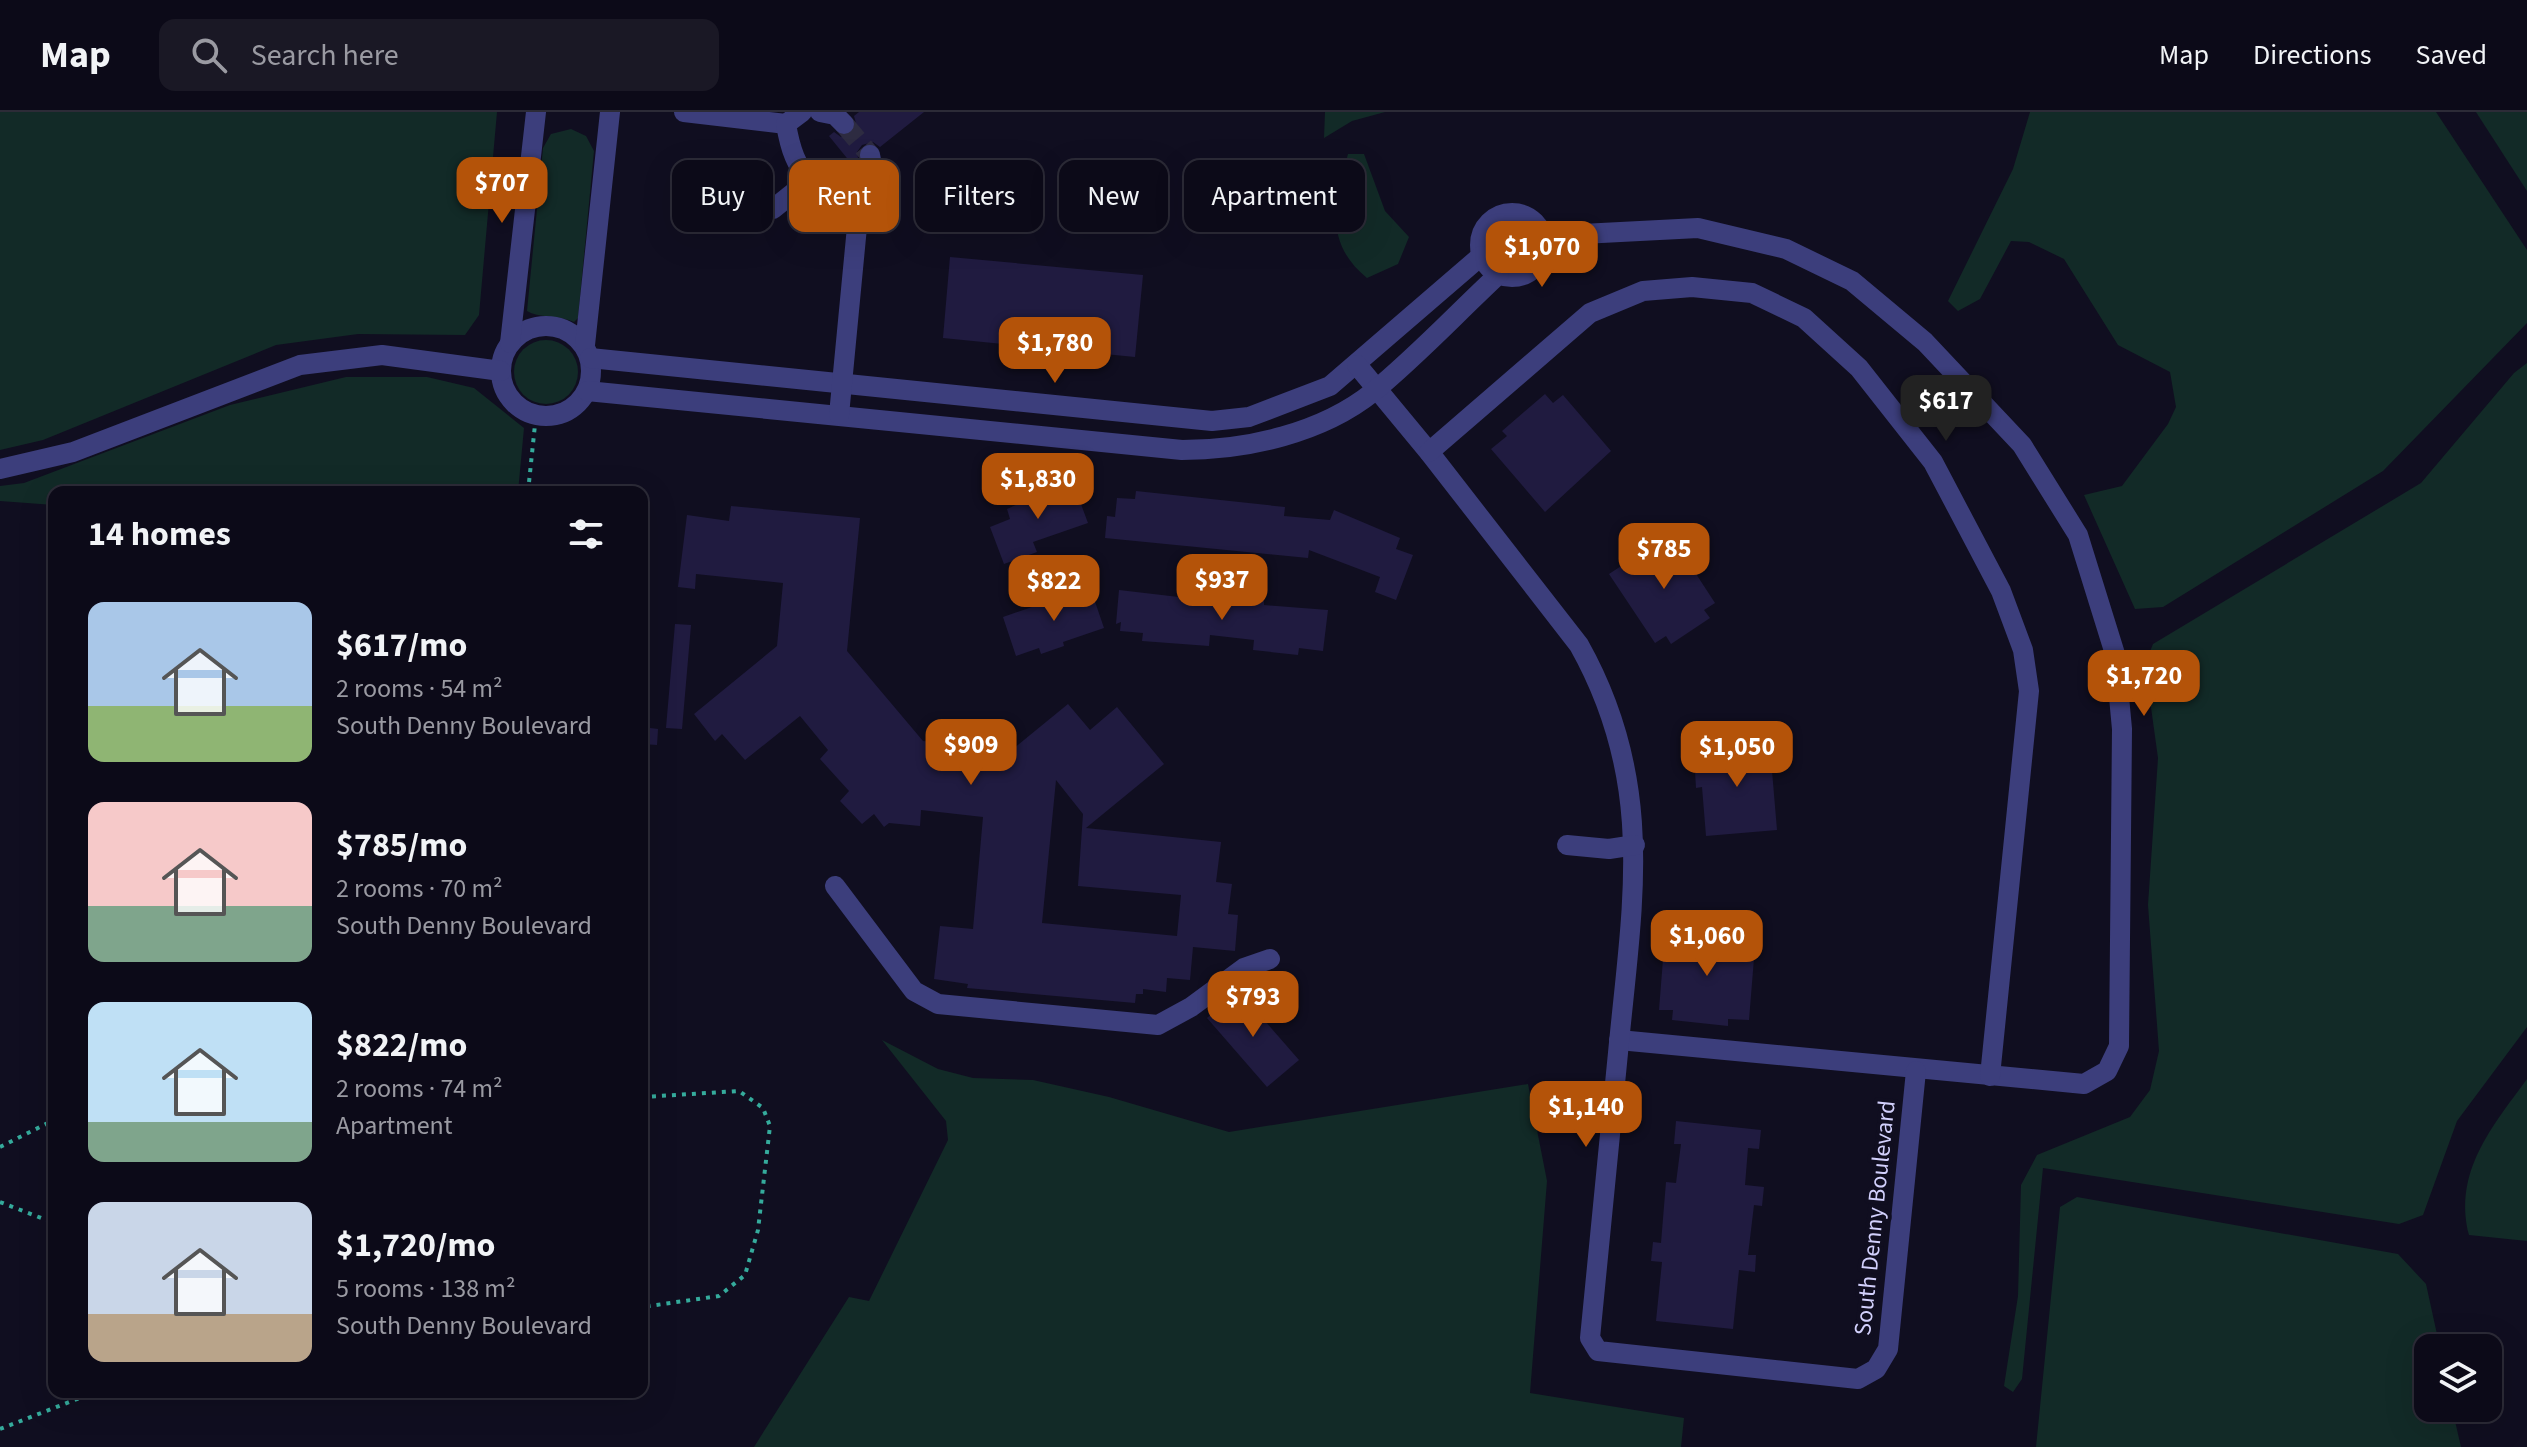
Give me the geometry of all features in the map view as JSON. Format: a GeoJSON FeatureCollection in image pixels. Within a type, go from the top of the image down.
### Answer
{"type":"FeatureCollection","features":[{"type":"Feature","properties":{"kind":"street"},"geometry":{"type":"LineString","coordinates":[[536,112],[510,343],[501,371],[511,399],[536,415],[566,412],[587,391],[592,369],[588,352],[610,112]]}},
{"type":"Feature","properties":{"kind":"street"},"geometry":{"type":"LineString","coordinates":[[684,112],[794,118],[795,160]]}},
{"type":"Feature","properties":{"kind":"street"},"geometry":{"type":"LineString","coordinates":[[820,112],[835,115],[844,124]]}},
{"type":"Feature","properties":{"kind":"street"},"geometry":{"type":"LineString","coordinates":[[870,155],[870,160]]}},
{"type":"Feature","properties":{"kind":"street"},"geometry":{"type":"LineString","coordinates":[[773,209],[789,196]]}},
{"type":"Feature","properties":{"kind":"street"},"geometry":{"type":"LineString","coordinates":[[1502,214],[1523,214],[1539,227],[1543,236],[1543,252],[1534,268],[1515,277],[1499,274],[1481,256],[1481,235],[1485,225],[1502,214]]}},
{"type":"Feature","properties":{"kind":"street"},"geometry":{"type":"LineString","coordinates":[[1543,236],[1698,228],[1786,249],[1852,281],[1925,342],[2022,445],[2078,535],[2115,654],[2122,729],[2119,1046],[2107,1071],[2084,1084],[1916,1071],[1619,1040]]}},
{"type":"Feature","properties":{"kind":"street"},"geometry":{"type":"LineString","coordinates":[[839,415],[857,232]]}},
{"type":"Feature","properties":{"kind":"street"},"geometry":{"type":"LineString","coordinates":[[510,343],[520,333],[548,325],[575,335],[588,352],[687,368],[1212,421],[1249,417],[1296,402],[1330,386],[1481,256]]}},
{"type":"Feature","properties":{"kind":"street"},"geometry":{"type":"LineString","coordinates":[[587,391],[1182,450],[1214,450],[1260,442],[1332,417],[1376,389],[1499,274]]}},
{"type":"Feature","properties":{"kind":"street"},"geometry":{"type":"LineString","coordinates":[[1429,452],[1590,313],[1643,291],[1692,287],[1752,293],[1804,318],[1859,368],[1933,462],[2001,591],[2023,650],[2029,691],[1990,1076]]}},
{"type":"Feature","properties":{"kind":"street"},"geometry":{"type":"LineString","coordinates":[[0,469],[73,452],[300,365],[382,355],[501,371]]}},
{"type":"Feature","properties":{"kind":"street","name":"South Denny Boulevard"},"geometry":{"type":"LineString","coordinates":[[1357,365],[1549,604],[1599,681],[1630,783],[1635,845],[1590,1338],[1598,1351],[1858,1379],[1876,1369],[1888,1349],[1916,1071]]}},
{"type":"Feature","properties":{"kind":"street"},"geometry":{"type":"LineString","coordinates":[[685,401],[687,368]]}},
{"type":"Feature","properties":{"kind":"street"},"geometry":{"type":"LineString","coordinates":[[1567,845],[1609,849],[1635,845]]}},
{"type":"Feature","properties":{"kind":"street"},"geometry":{"type":"LineString","coordinates":[[835,886],[914,991],[938,1004],[1158,1025],[1191,1007],[1244,968],[1270,959]]}},
{"type":"Feature","properties":{"kind":"path"},"geometry":{"type":"LineString","coordinates":[[529,486],[536,415]]}},
{"type":"Feature","properties":{"kind":"path"},"geometry":{"type":"LineString","coordinates":[[648,1097],[739,1091],[763,1108],[770,1126],[758,1230],[745,1275],[719,1296],[648,1306]]}},
{"type":"Feature","properties":{"kind":"path"},"geometry":{"type":"LineString","coordinates":[[0,1147],[48,1123]]}},
{"type":"Feature","properties":{"kind":"path"},"geometry":{"type":"LineString","coordinates":[[0,1202],[48,1221]]}},
{"type":"Feature","properties":{"kind":"path"},"geometry":{"type":"LineString","coordinates":[[0,1429],[80,1398]]}},
{"type":"Feature","properties":{"kind":"green space"},"geometry":{"type":"Polygon","coordinates":[[[0,112],[497,112],[479,315],[465,335],[358,334],[276,345],[43,440],[0,450],[0,112]]]}},
{"type":"Feature","properties":{"kind":"green space"},"geometry":{"type":"Polygon","coordinates":[[[1325,112],[1385,112],[1352,121],[1324,138],[1325,112]]]}},
{"type":"Feature","properties":{"kind":"green space"},"geometry":{"type":"Polygon","coordinates":[[[2030,112],[2436,112],[2527,250],[2527,323],[2383,471],[2163,607],[2135,609],[2084,495],[2122,486],[2168,424],[2176,407],[2170,372],[2118,345],[2064,259],[2029,242],[2011,241],[1980,299],[1958,311],[1948,301],[2013,169],[2030,112]]]}},
{"type":"Feature","properties":{"kind":"green space"},"geometry":{"type":"Polygon","coordinates":[[[2476,112],[2527,112],[2527,191],[2476,112]]]}},
{"type":"Feature","properties":{"kind":"green space"},"geometry":{"type":"Polygon","coordinates":[[[571,129],[586,136],[594,151],[578,318],[574,322],[527,311],[543,148],[551,134],[571,129]]]}},
{"type":"Feature","properties":{"kind":"green space"},"geometry":{"type":"Polygon","coordinates":[[[1348,154],[1364,154],[1385,211],[1409,237],[1398,264],[1367,278],[1353,264],[1338,236],[1338,232],[1365,232],[1365,160],[1346,160],[1348,154]]]}},
{"type":"Feature","properties":{"kind":"green space"},"geometry":{"type":"Polygon","coordinates":[[[546,340],[564,346],[572,354],[578,372],[572,390],[564,398],[546,404],[528,398],[520,390],[514,372],[520,354],[528,346],[546,340]]]}},
{"type":"Feature","properties":{"kind":"green space"},"geometry":{"type":"Polygon","coordinates":[[[2527,363],[2527,1027],[2457,1121],[2423,1215],[2399,1224],[2043,1168],[2022,1379],[2013,1392],[2004,1386],[2018,1296],[2021,1185],[2037,1155],[2130,1117],[2150,1090],[2159,1051],[2148,905],[2158,758],[2145,664],[2153,644],[2421,483],[2514,373],[2527,363]]]}},
{"type":"Feature","properties":{"kind":"green space"},"geometry":{"type":"Polygon","coordinates":[[[346,377],[427,377],[474,388],[524,428],[519,486],[48,486],[48,505],[0,501],[0,486],[24,483],[230,405],[346,377]]]}},
{"type":"Feature","properties":{"kind":"green space"},"geometry":{"type":"Polygon","coordinates":[[[882,1040],[938,1069],[973,1078],[1033,1080],[1109,1097],[1229,1132],[1528,1084],[1547,1181],[1530,1393],[1684,1418],[1681,1447],[754,1447],[849,1297],[869,1301],[948,1140],[946,1121],[882,1040]]]}},
{"type":"Feature","properties":{"kind":"green space"},"geometry":{"type":"Polygon","coordinates":[[[2527,1079],[2527,1241],[2469,1235],[2465,1212],[2471,1171],[2489,1133],[2527,1079]]]}},
{"type":"Feature","properties":{"kind":"green space"},"geometry":{"type":"Polygon","coordinates":[[[2077,1197],[2398,1254],[2426,1284],[2437,1334],[2414,1334],[2414,1422],[2455,1422],[2461,1447],[2036,1447],[2060,1207],[2077,1197]]]}},
{"type":"Feature","properties":{"kind":"building"},"geometry":{"type":"Polygon","coordinates":[[[859,112],[924,112],[880,147],[873,142],[862,145],[857,152],[858,160],[848,160],[829,136],[834,132],[841,137],[853,134],[857,127],[854,116],[859,112]]]}},
{"type":"Feature","properties":{"kind":"building"},"geometry":{"type":"Polygon","coordinates":[[[950,257],[1143,275],[1135,357],[943,338],[950,257]]]}},
{"type":"Feature","properties":{"kind":"building"},"geometry":{"type":"Polygon","coordinates":[[[1545,394],[1553,403],[1563,395],[1611,451],[1545,512],[1491,449],[1507,436],[1502,431],[1545,394]]]}},
{"type":"Feature","properties":{"kind":"building"},"geometry":{"type":"Polygon","coordinates":[[[1072,480],[1088,523],[1033,542],[1037,552],[1004,564],[990,527],[1010,519],[1007,509],[1072,480]]]}},
{"type":"Feature","properties":{"kind":"building"},"geometry":{"type":"Polygon","coordinates":[[[1136,491],[1285,507],[1284,516],[1330,520],[1334,510],[1400,538],[1396,549],[1413,555],[1396,600],[1375,592],[1380,577],[1309,550],[1308,558],[1105,538],[1107,516],[1115,517],[1117,498],[1135,499],[1136,491]]]}},
{"type":"Feature","properties":{"kind":"building"},"geometry":{"type":"Polygon","coordinates":[[[731,506],[860,518],[847,651],[923,741],[1013,749],[1068,704],[1090,730],[1117,707],[1164,764],[1086,828],[1221,842],[1216,882],[1232,884],[1228,914],[1238,915],[1235,951],[1193,947],[1190,980],[1167,978],[1166,992],[1143,989],[1143,994],[1136,994],[1135,1003],[967,988],[968,984],[934,979],[940,926],[973,929],[983,817],[921,810],[920,826],[889,823],[884,827],[874,814],[862,824],[840,801],[849,791],[820,759],[828,750],[800,716],[745,760],[722,734],[715,741],[694,714],[777,646],[783,583],[696,574],[695,589],[678,587],[687,515],[729,521],[731,506]],[[1056,780],[1042,923],[1177,936],[1181,895],[1078,886],[1083,814],[1056,780]]]}},
{"type":"Feature","properties":{"kind":"building"},"geometry":{"type":"Polygon","coordinates":[[[1670,534],[1715,603],[1704,610],[1710,618],[1671,644],[1666,636],[1655,643],[1609,574],[1670,534]]]}},
{"type":"Feature","properties":{"kind":"building"},"geometry":{"type":"Polygon","coordinates":[[[1090,587],[1104,628],[1063,642],[1064,646],[1041,654],[1039,648],[1016,656],[1003,617],[1090,587]]]}},
{"type":"Feature","properties":{"kind":"building"},"geometry":{"type":"Polygon","coordinates":[[[1119,590],[1230,603],[1231,594],[1264,598],[1264,605],[1328,610],[1323,651],[1299,648],[1298,655],[1253,650],[1254,640],[1210,635],[1209,646],[1142,641],[1143,633],[1120,631],[1121,622],[1116,624],[1119,590]]]}},
{"type":"Feature","properties":{"kind":"building"},"geometry":{"type":"Polygon","coordinates":[[[675,624],[691,625],[682,729],[666,728],[675,624]]]}},
{"type":"Feature","properties":{"kind":"building"},"geometry":{"type":"Polygon","coordinates":[[[648,728],[658,729],[657,745],[648,744],[648,728]]]}},
{"type":"Feature","properties":{"kind":"building"},"geometry":{"type":"Polygon","coordinates":[[[1754,741],[1755,748],[1770,747],[1777,830],[1706,836],[1702,787],[1696,788],[1694,755],[1711,754],[1710,745],[1754,741]]]}},
{"type":"Feature","properties":{"kind":"building"},"geometry":{"type":"Polygon","coordinates":[[[1690,926],[1704,927],[1704,937],[1743,940],[1742,945],[1755,946],[1749,1020],[1728,1019],[1728,1026],[1672,1020],[1673,1010],[1659,1010],[1665,934],[1689,936],[1690,926]]]}},
{"type":"Feature","properties":{"kind":"building"},"geometry":{"type":"Polygon","coordinates":[[[1239,991],[1299,1060],[1267,1087],[1207,1018],[1239,991]]]}},
{"type":"Feature","properties":{"kind":"building"},"geometry":{"type":"Polygon","coordinates":[[[1676,1121],[1761,1130],[1759,1149],[1748,1148],[1745,1185],[1764,1187],[1762,1206],[1754,1205],[1748,1255],[1756,1255],[1755,1272],[1739,1270],[1733,1329],[1656,1321],[1662,1262],[1651,1261],[1653,1242],[1661,1243],[1666,1182],[1676,1183],[1681,1144],[1674,1144],[1676,1121]]]}},
{"type":"Feature","properties":{"kind":"tunnel"},"geometry":{"type":"LineString","coordinates":[[844,124],[870,155]]}}]}
